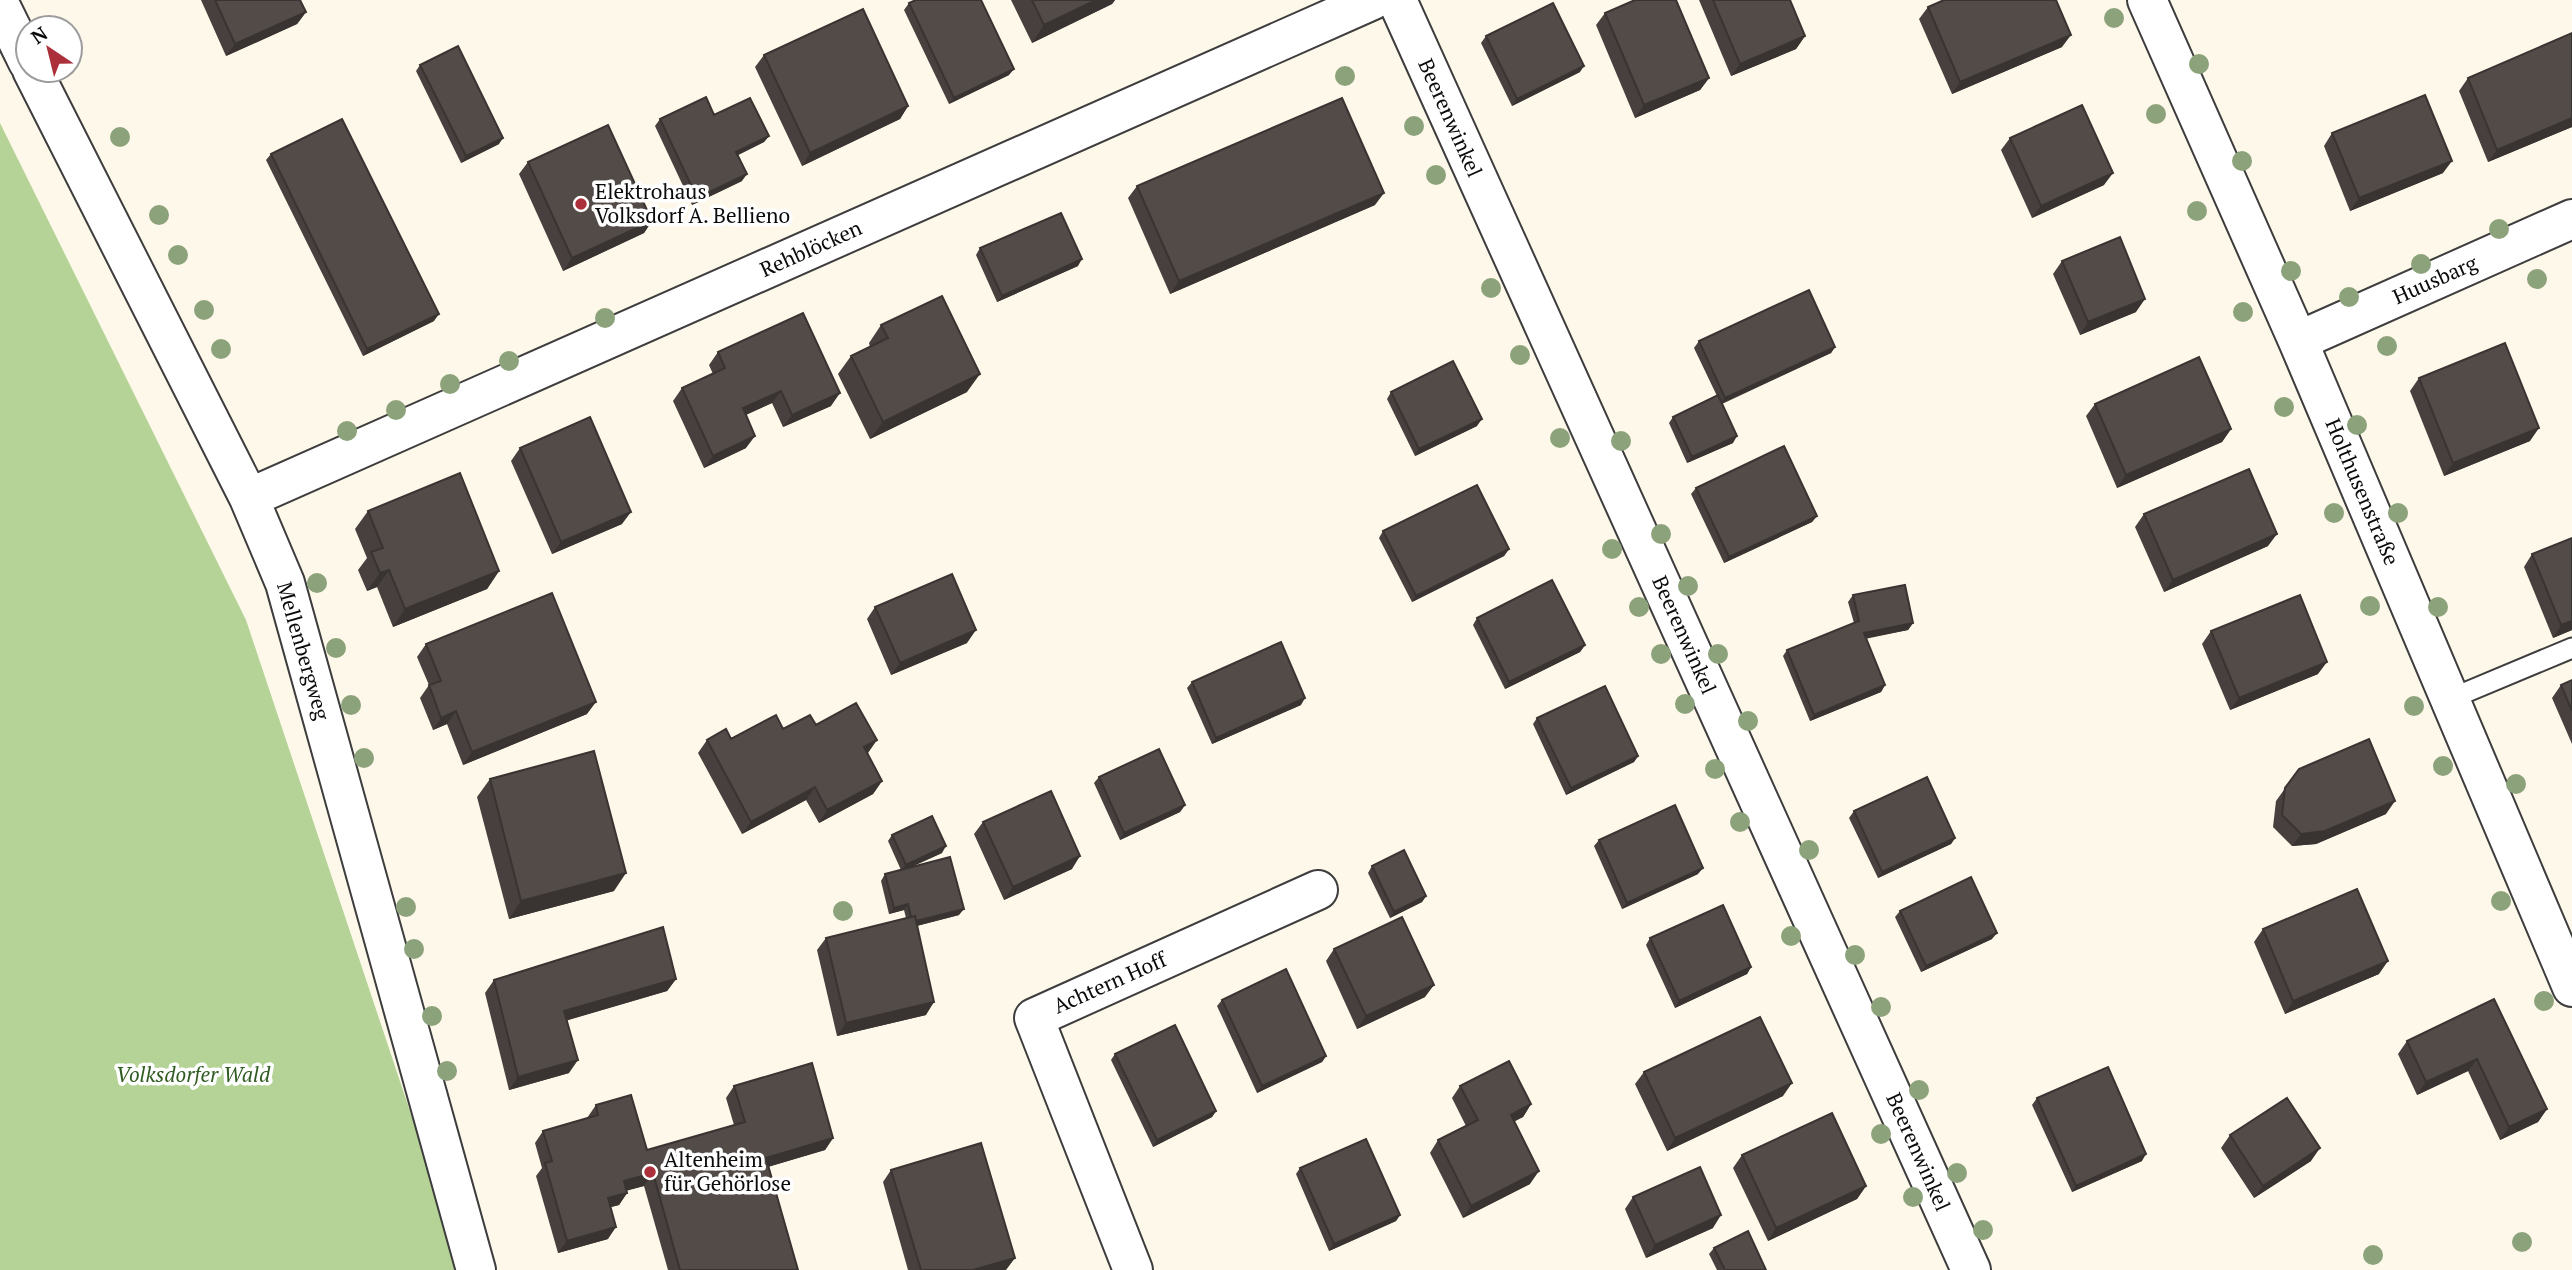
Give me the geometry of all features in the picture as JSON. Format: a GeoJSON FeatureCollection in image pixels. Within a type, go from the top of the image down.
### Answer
{"type":"FeatureCollection","features":[{"type":"Feature","properties":{"kind":"street","name":"Rehblöcken"},"geometry":{"type":"LineString","coordinates":[[249,498],[1373,0]]}},
{"type":"Feature","properties":{"kind":"street","name":"Beerenwinkel"},"geometry":{"type":"LineString","coordinates":[[1397,0],[1971,1270]]}},
{"type":"Feature","properties":{"kind":"street","name":"Holthusenstraße"},"geometry":{"type":"LineString","coordinates":[[2147,0],[2298,341],[2572,987]]}},
{"type":"Feature","properties":{"kind":"street"},"geometry":{"type":"LineString","coordinates":[[0,5],[14,34]]}},
{"type":"Feature","properties":{"kind":"street","name":"Mellenbergweg"},"geometry":{"type":"LineString","coordinates":[[39,84],[249,498],[285,583],[476,1270]]}},
{"type":"Feature","properties":{"kind":"street","name":"Huusbarg"},"geometry":{"type":"LineString","coordinates":[[2298,341],[2572,219]]}},
{"type":"Feature","properties":{"kind":"street","name":"Achtern Hoff"},"geometry":{"type":"LineString","coordinates":[[1133,1270],[1034,1018],[1318,890]]}},
{"type":"Feature","properties":{"kind":"lane"},"geometry":{"type":"LineString","coordinates":[[2450,699],[2572,648]]}},
{"type":"Feature","properties":{"kind":"green space","name":"Volksdorfer Wald"},"geometry":{"type":"Polygon","coordinates":[[[0,123],[246,620],[463,1270],[0,1270],[0,123]]]}},
{"type":"Feature","properties":{"kind":"building"},"geometry":{"type":"Polygon","coordinates":[[[215,0],[300,0],[306,12],[235,44],[215,0]]]}},
{"type":"Feature","properties":{"kind":"building"},"geometry":{"type":"Polygon","coordinates":[[[916,0],[981,0],[1014,69],[954,98],[909,3],[916,0]]]}},
{"type":"Feature","properties":{"kind":"building"},"geometry":{"type":"Polygon","coordinates":[[[1032,0],[1096,0],[1044,25],[1032,0]]]}},
{"type":"Feature","properties":{"kind":"building"},"geometry":{"type":"Polygon","coordinates":[[[1635,0],[1676,0],[1709,78],[1644,105],[1605,13],[1635,0]]]}},
{"type":"Feature","properties":{"kind":"building"},"geometry":{"type":"Polygon","coordinates":[[[1713,0],[1790,0],[1805,36],[1740,64],[1713,0]]]}},
{"type":"Feature","properties":{"kind":"building"},"geometry":{"type":"Polygon","coordinates":[[[1944,0],[2056,0],[2071,35],[1960,82],[1928,7],[1944,0]]]}},
{"type":"Feature","properties":{"kind":"building"},"geometry":{"type":"Polygon","coordinates":[[[1553,3],[1584,66],[1517,99],[1486,36],[1553,3]]]}},
{"type":"Feature","properties":{"kind":"building"},"geometry":{"type":"Polygon","coordinates":[[[863,9],[908,106],[810,153],[764,55],[863,9]]]}},
{"type":"Feature","properties":{"kind":"building"},"geometry":{"type":"Polygon","coordinates":[[[2572,33],[2572,118],[2497,150],[2468,78],[2572,33]]]}},
{"type":"Feature","properties":{"kind":"building"},"geometry":{"type":"Polygon","coordinates":[[[458,46],[503,138],[466,156],[420,65],[458,46]]]}},
{"type":"Feature","properties":{"kind":"building"},"geometry":{"type":"Polygon","coordinates":[[[2425,95],[2452,161],[2359,198],[2332,133],[2425,95]]]}},
{"type":"Feature","properties":{"kind":"building"},"geometry":{"type":"Polygon","coordinates":[[[706,97],[714,115],[750,98],[769,136],[736,152],[747,174],[697,198],[660,119],[706,97]]]}},
{"type":"Feature","properties":{"kind":"building"},"geometry":{"type":"Polygon","coordinates":[[[1342,98],[1384,193],[1179,281],[1137,186],[1342,98]]]}},
{"type":"Feature","properties":{"kind":"building"},"geometry":{"type":"Polygon","coordinates":[[[2082,105],[2113,173],[2041,206],[2010,138],[2082,105]]]}},
{"type":"Feature","properties":{"kind":"building"},"geometry":{"type":"Polygon","coordinates":[[[342,119],[439,314],[367,349],[271,154],[342,119]]]}},
{"type":"Feature","properties":{"kind":"building","name":"Elektrohaus Volksdorf A. Bellieno"},"geometry":{"type":"Polygon","coordinates":[[[608,125],[652,221],[572,258],[528,162],[608,125]]]}},
{"type":"Feature","properties":{"kind":"building"},"geometry":{"type":"Polygon","coordinates":[[[1061,213],[1082,259],[1002,296],[980,248],[1061,213]]]}},
{"type":"Feature","properties":{"kind":"building"},"geometry":{"type":"Polygon","coordinates":[[[2120,237],[2145,299],[2088,322],[2062,261],[2120,237]]]}},
{"type":"Feature","properties":{"kind":"building"},"geometry":{"type":"Polygon","coordinates":[[[1809,290],[1835,347],[1725,398],[1699,341],[1809,290]]]}},
{"type":"Feature","properties":{"kind":"building"},"geometry":{"type":"Polygon","coordinates":[[[942,296],[980,374],[883,422],[851,356],[888,338],[881,325],[942,296]]]}},
{"type":"Feature","properties":{"kind":"building"},"geometry":{"type":"Polygon","coordinates":[[[803,313],[840,393],[792,415],[781,391],[743,408],[755,436],[713,456],[682,388],[725,368],[718,352],[803,313]]]}},
{"type":"Feature","properties":{"kind":"building"},"geometry":{"type":"Polygon","coordinates":[[[2505,343],[2539,428],[2453,463],[2419,378],[2505,343]]]}},
{"type":"Feature","properties":{"kind":"building"},"geometry":{"type":"Polygon","coordinates":[[[2199,357],[2231,429],[2126,475],[2095,404],[2199,357]]]}},
{"type":"Feature","properties":{"kind":"building"},"geometry":{"type":"Polygon","coordinates":[[[1453,361],[1482,419],[1419,449],[1391,392],[1453,361]]]}},
{"type":"Feature","properties":{"kind":"building"},"geometry":{"type":"Polygon","coordinates":[[[1718,395],[1737,436],[1692,457],[1673,417],[1718,395]]]}},
{"type":"Feature","properties":{"kind":"building"},"geometry":{"type":"Polygon","coordinates":[[[590,417],[631,512],[561,542],[520,448],[590,417]]]}},
{"type":"Feature","properties":{"kind":"building"},"geometry":{"type":"Polygon","coordinates":[[[1784,446],[1817,516],[1729,557],[1696,488],[1784,446]]]}},
{"type":"Feature","properties":{"kind":"building"},"geometry":{"type":"Polygon","coordinates":[[[2249,469],[2277,534],[2173,580],[2144,514],[2249,469]]]}},
{"type":"Feature","properties":{"kind":"building"},"geometry":{"type":"Polygon","coordinates":[[[460,473],[499,571],[405,609],[389,570],[380,573],[371,552],[383,548],[368,511],[460,473]]]}},
{"type":"Feature","properties":{"kind":"building"},"geometry":{"type":"Polygon","coordinates":[[[1477,485],[1509,549],[1416,596],[1383,531],[1477,485]]]}},
{"type":"Feature","properties":{"kind":"building"},"geometry":{"type":"Polygon","coordinates":[[[2572,538],[2572,621],[2561,625],[2532,554],[2572,538]]]}},
{"type":"Feature","properties":{"kind":"building"},"geometry":{"type":"Polygon","coordinates":[[[952,574],[976,630],[900,663],[875,607],[952,574]]]}},
{"type":"Feature","properties":{"kind":"building"},"geometry":{"type":"Polygon","coordinates":[[[1552,580],[1585,645],[1509,682],[1477,618],[1552,580]]]}},
{"type":"Feature","properties":{"kind":"building"},"geometry":{"type":"Polygon","coordinates":[[[1905,585],[1913,623],[1864,633],[1885,685],[1814,715],[1787,650],[1859,621],[1853,595],[1905,585]]]}},
{"type":"Feature","properties":{"kind":"building"},"geometry":{"type":"Polygon","coordinates":[[[552,593],[596,702],[472,752],[456,711],[441,718],[429,685],[441,681],[426,644],[552,593]]]}},
{"type":"Feature","properties":{"kind":"building"},"geometry":{"type":"Polygon","coordinates":[[[2300,595],[2327,662],[2239,698],[2211,631],[2300,595]]]}},
{"type":"Feature","properties":{"kind":"building"},"geometry":{"type":"Polygon","coordinates":[[[1281,642],[1305,698],[1216,738],[1192,682],[1281,642]]]}},
{"type":"Feature","properties":{"kind":"building"},"geometry":{"type":"Polygon","coordinates":[[[2572,680],[2572,711],[2561,685],[2572,680]]]}},
{"type":"Feature","properties":{"kind":"building"},"geometry":{"type":"Polygon","coordinates":[[[1605,686],[1638,756],[1571,788],[1537,718],[1605,686]]]}},
{"type":"Feature","properties":{"kind":"building"},"geometry":{"type":"Polygon","coordinates":[[[856,703],[877,740],[864,747],[882,781],[827,810],[815,787],[751,822],[707,740],[726,729],[731,739],[776,715],[783,729],[810,715],[816,725],[856,703]]]}},
{"type":"Feature","properties":{"kind":"building"},"geometry":{"type":"Polygon","coordinates":[[[2369,739],[2395,801],[2325,831],[2301,834],[2282,815],[2285,788],[2299,769],[2369,739]]]}},
{"type":"Feature","properties":{"kind":"building"},"geometry":{"type":"Polygon","coordinates":[[[1159,749],[1185,805],[1124,833],[1099,777],[1159,749]]]}},
{"type":"Feature","properties":{"kind":"building"},"geometry":{"type":"Polygon","coordinates":[[[594,751],[626,873],[521,901],[490,779],[594,751]]]}},
{"type":"Feature","properties":{"kind":"building"},"geometry":{"type":"Polygon","coordinates":[[[1927,777],[1955,838],[1882,872],[1854,811],[1927,777]]]}},
{"type":"Feature","properties":{"kind":"building"},"geometry":{"type":"Polygon","coordinates":[[[1051,791],[1080,856],[1013,887],[983,822],[1051,791]]]}},
{"type":"Feature","properties":{"kind":"building"},"geometry":{"type":"Polygon","coordinates":[[[1675,805],[1703,868],[1627,903],[1599,840],[1675,805]]]}},
{"type":"Feature","properties":{"kind":"building"},"geometry":{"type":"Polygon","coordinates":[[[932,816],[946,846],[906,865],[892,835],[932,816]]]}},
{"type":"Feature","properties":{"kind":"building"},"geometry":{"type":"Polygon","coordinates":[[[1404,850],[1426,896],[1394,912],[1372,866],[1404,850]]]}},
{"type":"Feature","properties":{"kind":"building"},"geometry":{"type":"Polygon","coordinates":[[[950,857],[964,909],[916,921],[915,916],[911,917],[908,904],[894,908],[885,874],[950,857]]]}},
{"type":"Feature","properties":{"kind":"building"},"geometry":{"type":"Polygon","coordinates":[[[1971,877],[1997,933],[1926,966],[1900,911],[1971,877]]]}},
{"type":"Feature","properties":{"kind":"building"},"geometry":{"type":"Polygon","coordinates":[[[2357,889],[2388,961],[2293,1001],[2263,929],[2357,889]]]}},
{"type":"Feature","properties":{"kind":"building"},"geometry":{"type":"Polygon","coordinates":[[[1723,905],[1751,967],[1679,1001],[1650,938],[1723,905]]]}},
{"type":"Feature","properties":{"kind":"building"},"geometry":{"type":"Polygon","coordinates":[[[915,916],[934,1002],[846,1023],[826,938],[915,916]]]}},
{"type":"Feature","properties":{"kind":"building"},"geometry":{"type":"Polygon","coordinates":[[[1402,917],[1434,985],[1366,1016],[1334,949],[1402,917]]]}},
{"type":"Feature","properties":{"kind":"building"},"geometry":{"type":"Polygon","coordinates":[[[663,927],[676,979],[564,1011],[578,1060],[518,1077],[494,980],[663,927]]]}},
{"type":"Feature","properties":{"kind":"building"},"geometry":{"type":"Polygon","coordinates":[[[1286,969],[1326,1056],[1262,1086],[1222,1000],[1286,969]]]}},
{"type":"Feature","properties":{"kind":"building"},"geometry":{"type":"Polygon","coordinates":[[[2494,999],[2547,1109],[2509,1127],[2477,1059],[2426,1082],[2407,1041],[2494,999]]]}},
{"type":"Feature","properties":{"kind":"building"},"geometry":{"type":"Polygon","coordinates":[[[1760,1017],[1792,1083],[1675,1138],[1644,1072],[1760,1017]]]}},
{"type":"Feature","properties":{"kind":"building"},"geometry":{"type":"Polygon","coordinates":[[[1175,1025],[1216,1111],[1157,1140],[1115,1054],[1175,1025]]]}},
{"type":"Feature","properties":{"kind":"building"},"geometry":{"type":"Polygon","coordinates":[[[1509,1061],[1531,1104],[1511,1115],[1539,1171],[1471,1206],[1438,1140],[1478,1120],[1460,1086],[1509,1061]]]}},
{"type":"Feature","properties":{"kind":"building","name":"Altenheim für Gehörlose"},"geometry":{"type":"Polygon","coordinates":[[[812,1063],[833,1138],[766,1158],[798,1270],[680,1270],[653,1173],[624,1181],[627,1193],[608,1198],[616,1227],[567,1241],[545,1163],[552,1161],[543,1131],[598,1115],[596,1105],[631,1095],[647,1150],[745,1122],[734,1086],[812,1063]]]}},
{"type":"Feature","properties":{"kind":"building"},"geometry":{"type":"Polygon","coordinates":[[[2108,1067],[2146,1154],[2076,1186],[2037,1098],[2108,1067]]]}},
{"type":"Feature","properties":{"kind":"building"},"geometry":{"type":"Polygon","coordinates":[[[2287,1098],[2320,1148],[2263,1186],[2230,1135],[2287,1098]]]}},
{"type":"Feature","properties":{"kind":"building"},"geometry":{"type":"Polygon","coordinates":[[[1832,1113],[1866,1186],[1776,1228],[1742,1155],[1832,1113]]]}},
{"type":"Feature","properties":{"kind":"building"},"geometry":{"type":"Polygon","coordinates":[[[1366,1139],[1400,1215],[1334,1244],[1300,1168],[1366,1139]]]}},
{"type":"Feature","properties":{"kind":"building"},"geometry":{"type":"Polygon","coordinates":[[[981,1143],[1015,1258],[973,1270],[921,1270],[891,1170],[981,1143]]]}},
{"type":"Feature","properties":{"kind":"building"},"geometry":{"type":"Polygon","coordinates":[[[1700,1167],[1721,1215],[1655,1245],[1633,1197],[1700,1167]]]}},
{"type":"Feature","properties":{"kind":"building"},"geometry":{"type":"Polygon","coordinates":[[[1748,1231],[1766,1270],[1725,1270],[1714,1248],[1748,1231]]]}},
{"type":"Feature","properties":{"kind":"place","name":"Elektrohaus Volksdorf A. Bellieno"},"geometry":{"type":"Point","coordinates":[581,204]}},
{"type":"Feature","properties":{"kind":"place","name":"Altenheim für Gehörlose"},"geometry":{"type":"Point","coordinates":[650,1172]}}]}
